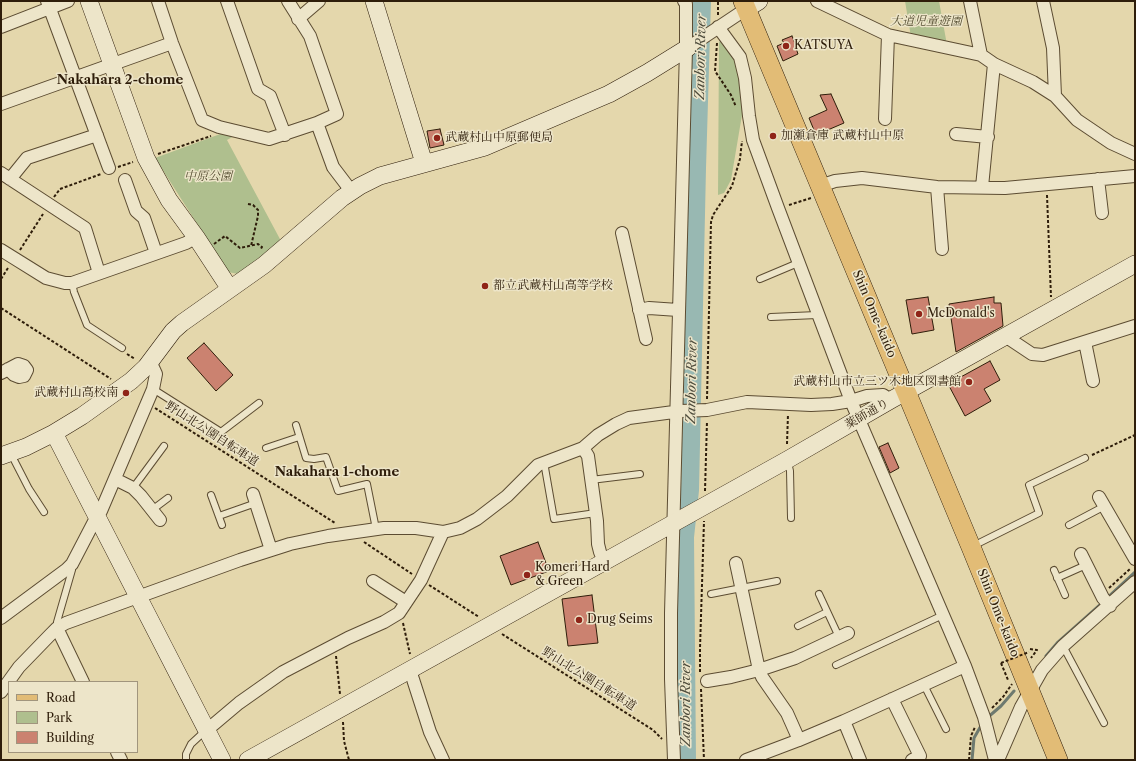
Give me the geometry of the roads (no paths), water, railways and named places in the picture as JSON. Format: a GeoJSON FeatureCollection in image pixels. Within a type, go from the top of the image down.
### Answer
{"type":"FeatureCollection","features":[{"type":"Feature","properties":{"kind":"main road","name":"Shin Ome-kaido"},"geometry":{"type":"LineString","coordinates":[[750,4],[822,190],[899,396],[971,547],[1022,686],[1058,760]]}},
{"type":"Feature","properties":{"kind":"street"},"geometry":{"type":"LineString","coordinates":[[1,27],[48,5],[68,1]]}},
{"type":"Feature","properties":{"kind":"street"},"geometry":{"type":"LineString","coordinates":[[89,1],[146,158],[169,200],[230,288]]}},
{"type":"Feature","properties":{"kind":"street"},"geometry":{"type":"LineString","coordinates":[[158,1],[172,43],[202,120],[219,127],[269,140],[317,123],[337,114],[310,36],[288,1]]}},
{"type":"Feature","properties":{"kind":"street"},"geometry":{"type":"LineString","coordinates":[[227,1],[258,89],[270,96],[285,135]]}},
{"type":"Feature","properties":{"kind":"street"},"geometry":{"type":"LineString","coordinates":[[298,19],[319,1]]}},
{"type":"Feature","properties":{"kind":"street"},"geometry":{"type":"LineString","coordinates":[[374,1],[424,163]]}},
{"type":"Feature","properties":{"kind":"street"},"geometry":{"type":"LineString","coordinates":[[674,760],[671,679],[679,411],[678,310],[687,48],[686,4],[684,1]]}},
{"type":"Feature","properties":{"kind":"street"},"geometry":{"type":"LineString","coordinates":[[817,1],[888,35],[981,55],[994,64],[1033,82],[1055,96],[1077,120],[1111,143],[1135,154]]}},
{"type":"Feature","properties":{"kind":"street"},"geometry":{"type":"LineString","coordinates":[[970,1],[981,55]]}},
{"type":"Feature","properties":{"kind":"street"},"geometry":{"type":"LineString","coordinates":[[1043,1],[1053,48],[1055,96]]}},
{"type":"Feature","properties":{"kind":"street"},"geometry":{"type":"LineString","coordinates":[[6,454],[26,447],[54,433],[82,416],[127,384],[141,372],[145,362],[182,323],[264,265],[342,198],[380,176],[485,147],[595,100],[647,73],[717,28],[750,4]]}},
{"type":"Feature","properties":{"kind":"street"},"geometry":{"type":"LineString","coordinates":[[48,5],[109,168]]}},
{"type":"Feature","properties":{"kind":"street"},"geometry":{"type":"LineString","coordinates":[[717,28],[740,57],[745,78],[749,116],[754,140],[778,208],[817,315],[851,401],[965,666],[984,719],[994,760]]}},
{"type":"Feature","properties":{"kind":"street"},"geometry":{"type":"LineString","coordinates":[[885,119],[888,35]]}},
{"type":"Feature","properties":{"kind":"street"},"geometry":{"type":"LineString","coordinates":[[1,104],[172,43]]}},
{"type":"Feature","properties":{"kind":"street"},"geometry":{"type":"LineString","coordinates":[[982,187],[994,64]]}},
{"type":"Feature","properties":{"kind":"street"},"geometry":{"type":"LineString","coordinates":[[317,123],[333,167],[352,192]]}},
{"type":"Feature","properties":{"kind":"street"},"geometry":{"type":"LineString","coordinates":[[956,134],[988,137]]}},
{"type":"Feature","properties":{"kind":"street"},"geometry":{"type":"LineString","coordinates":[[97,135],[27,158],[6,176],[85,228],[99,273]]}},
{"type":"Feature","properties":{"kind":"street"},"geometry":{"type":"LineString","coordinates":[[822,190],[835,181],[862,178],[937,187],[1004,188],[1135,176]]}},
{"type":"Feature","properties":{"kind":"street"},"geometry":{"type":"LineString","coordinates":[[1098,179],[1102,213]]}},
{"type":"Feature","properties":{"kind":"street"},"geometry":{"type":"LineString","coordinates":[[125,180],[136,211],[144,218],[156,253]]}},
{"type":"Feature","properties":{"kind":"street"},"geometry":{"type":"LineString","coordinates":[[937,187],[942,249]]}},
{"type":"Feature","properties":{"kind":"street"},"geometry":{"type":"LineString","coordinates":[[622,233],[646,339]]}},
{"type":"Feature","properties":{"kind":"street"},"geometry":{"type":"LineString","coordinates":[[1,250],[46,278],[65,283],[72,283],[186,243],[196,237]]}},
{"type":"Feature","properties":{"kind":"street","name":"薬師通り"},"geometry":{"type":"LineString","coordinates":[[248,760],[675,522],[787,455],[859,418],[1135,264]]}},
{"type":"Feature","properties":{"kind":"street"},"geometry":{"type":"LineString","coordinates":[[640,310],[649,308],[678,310]]}},
{"type":"Feature","properties":{"kind":"street"},"geometry":{"type":"LineString","coordinates":[[1005,336],[1032,354],[1043,355],[1135,326]]}},
{"type":"Feature","properties":{"kind":"street"},"geometry":{"type":"LineString","coordinates":[[1085,342],[1093,381]]}},
{"type":"Feature","properties":{"kind":"street"},"geometry":{"type":"LineString","coordinates":[[2,616],[72,564],[101,511],[153,389],[156,374],[145,362]]}},
{"type":"Feature","properties":{"kind":"street"},"geometry":{"type":"LineString","coordinates":[[9,681],[19,667],[57,628],[66,623],[240,560],[290,544],[328,536],[376,529],[416,528],[443,532],[460,528],[477,519],[513,490],[534,468],[544,462],[583,448],[598,435],[629,418],[679,411],[705,411],[747,402],[811,405],[851,401],[867,396],[899,396]]}},
{"type":"Feature","properties":{"kind":"street"},"geometry":{"type":"LineString","coordinates":[[54,433],[222,760]]}},
{"type":"Feature","properties":{"kind":"street"},"geometry":{"type":"LineString","coordinates":[[583,448],[588,456],[600,552],[604,562]]}},
{"type":"Feature","properties":{"kind":"street"},"geometry":{"type":"LineString","coordinates":[[115,478],[133,488],[160,520]]}},
{"type":"Feature","properties":{"kind":"street"},"geometry":{"type":"LineString","coordinates":[[255,498],[271,550]]}},
{"type":"Feature","properties":{"kind":"street"},"geometry":{"type":"LineString","coordinates":[[1101,502],[1135,559]]}},
{"type":"Feature","properties":{"kind":"street"},"geometry":{"type":"LineString","coordinates":[[207,730],[239,703],[283,672],[348,638],[384,622],[403,608],[421,580],[443,532]]}},
{"type":"Feature","properties":{"kind":"street"},"geometry":{"type":"LineString","coordinates":[[1083,559],[1106,602]]}},
{"type":"Feature","properties":{"kind":"street"},"geometry":{"type":"LineString","coordinates":[[736,563],[759,670],[762,677],[787,713],[798,740]]}},
{"type":"Feature","properties":{"kind":"street"},"geometry":{"type":"LineString","coordinates":[[373,581],[403,608]]}},
{"type":"Feature","properties":{"kind":"street"},"geometry":{"type":"LineString","coordinates":[[998,760],[1022,686],[1042,670],[1106,602],[1135,582]]}},
{"type":"Feature","properties":{"kind":"street"},"geometry":{"type":"LineString","coordinates":[[57,628],[83,681]]}},
{"type":"Feature","properties":{"kind":"street"},"geometry":{"type":"LineString","coordinates":[[702,680],[730,677],[759,670],[795,658],[844,635]]}},
{"type":"Feature","properties":{"kind":"street"},"geometry":{"type":"LineString","coordinates":[[746,760],[844,721],[965,666]]}},
{"type":"Feature","properties":{"kind":"street"},"geometry":{"type":"LineString","coordinates":[[413,668],[430,732],[443,760]]}},
{"type":"Feature","properties":{"kind":"street"},"geometry":{"type":"LineString","coordinates":[[1,692],[8,682]]}},
{"type":"Feature","properties":{"kind":"street"},"geometry":{"type":"LineString","coordinates":[[892,699],[920,756],[912,760]]}},
{"type":"Feature","properties":{"kind":"street"},"geometry":{"type":"LineString","coordinates":[[844,721],[860,760]]}},
{"type":"Feature","properties":{"kind":"lane"},"geometry":{"type":"LineString","coordinates":[[760,278],[798,263]]}},
{"type":"Feature","properties":{"kind":"lane"},"geometry":{"type":"LineString","coordinates":[[72,283],[87,326],[122,348]]}},
{"type":"Feature","properties":{"kind":"lane"},"geometry":{"type":"LineString","coordinates":[[771,317],[817,315]]}},
{"type":"Feature","properties":{"kind":"lane"},"geometry":{"type":"LineString","coordinates":[[153,389],[221,432],[260,403]]}},
{"type":"Feature","properties":{"kind":"lane"},"geometry":{"type":"LineString","coordinates":[[296,425],[306,458],[314,459],[326,457],[338,491],[367,484],[376,529]]}},
{"type":"Feature","properties":{"kind":"lane"},"geometry":{"type":"LineString","coordinates":[[266,448],[299,437]]}},
{"type":"Feature","properties":{"kind":"lane"},"geometry":{"type":"LineString","coordinates":[[133,488],[164,446]]}},
{"type":"Feature","properties":{"kind":"lane"},"geometry":{"type":"LineString","coordinates":[[6,454],[44,512]]}},
{"type":"Feature","properties":{"kind":"lane"},"geometry":{"type":"LineString","coordinates":[[787,455],[790,471],[791,518]]}},
{"type":"Feature","properties":{"kind":"lane"},"geometry":{"type":"LineString","coordinates":[[971,547],[1039,513],[1029,485],[1085,458]]}},
{"type":"Feature","properties":{"kind":"lane"},"geometry":{"type":"LineString","coordinates":[[544,462],[554,519],[596,513]]}},
{"type":"Feature","properties":{"kind":"lane"},"geometry":{"type":"LineString","coordinates":[[591,480],[640,474]]}},
{"type":"Feature","properties":{"kind":"lane"},"geometry":{"type":"LineString","coordinates":[[211,495],[222,525]]}},
{"type":"Feature","properties":{"kind":"lane"},"geometry":{"type":"LineString","coordinates":[[152,510],[168,498]]}},
{"type":"Feature","properties":{"kind":"lane"},"geometry":{"type":"LineString","coordinates":[[219,516],[255,498]]}},
{"type":"Feature","properties":{"kind":"lane"},"geometry":{"type":"LineString","coordinates":[[1069,525],[1101,502]]}},
{"type":"Feature","properties":{"kind":"lane"},"geometry":{"type":"LineString","coordinates":[[1058,578],[1083,559]]}},
{"type":"Feature","properties":{"kind":"lane"},"geometry":{"type":"LineString","coordinates":[[57,628],[57,622],[72,570],[72,564]]}},
{"type":"Feature","properties":{"kind":"lane"},"geometry":{"type":"LineString","coordinates":[[1054,570],[1065,595]]}},
{"type":"Feature","properties":{"kind":"lane"},"geometry":{"type":"LineString","coordinates":[[711,594],[777,581]]}},
{"type":"Feature","properties":{"kind":"lane"},"geometry":{"type":"LineString","coordinates":[[819,594],[828,612],[844,635]]}},
{"type":"Feature","properties":{"kind":"lane"},"geometry":{"type":"LineString","coordinates":[[798,626],[828,612]]}},
{"type":"Feature","properties":{"kind":"lane"},"geometry":{"type":"LineString","coordinates":[[836,665],[943,615]]}},
{"type":"Feature","properties":{"kind":"lane"},"geometry":{"type":"LineString","coordinates":[[1063,646],[1104,723]]}},
{"type":"Feature","properties":{"kind":"lane"},"geometry":{"type":"LineString","coordinates":[[924,685],[946,729]]}},
{"type":"Feature","properties":{"kind":"lane"},"geometry":{"type":"LineString","coordinates":[[186,760],[186,754],[191,744],[207,730]]}},
{"type":"Feature","properties":{"kind":"waterway","name":"Zanbori River"},"geometry":{"type":"LineString","coordinates":[[687,760],[685,537],[690,490],[702,1]]}},
{"type":"Feature","properties":{"kind":"waterway"},"geometry":{"type":"LineString","coordinates":[[1107,598],[1135,572]]}},
{"type":"Feature","properties":{"kind":"waterway"},"geometry":{"type":"LineString","coordinates":[[1046,656],[1058,642],[1103,602]]}},
{"type":"Feature","properties":{"kind":"waterway"},"geometry":{"type":"LineString","coordinates":[[987,718],[1001,706],[1014,691]]}},
{"type":"Feature","properties":{"kind":"waterway"},"geometry":{"type":"LineString","coordinates":[[972,760],[974,738],[982,724]]}},
{"type":"Feature","properties":{"kind":"place","name":"KATSUYA"},"geometry":{"type":"Point","coordinates":[786,46]}},
{"type":"Feature","properties":{"kind":"place","name":"加瀬倉庫 武蔵村山中原"},"geometry":{"type":"Point","coordinates":[773,136]}},
{"type":"Feature","properties":{"kind":"place","name":"武蔵村山中原郵便局"},"geometry":{"type":"Point","coordinates":[437,138]}},
{"type":"Feature","properties":{"kind":"place","name":"都立武蔵村山高等学校"},"geometry":{"type":"Point","coordinates":[485,286]}},
{"type":"Feature","properties":{"kind":"place","name":"McDonald's"},"geometry":{"type":"Point","coordinates":[919,314]}},
{"type":"Feature","properties":{"kind":"place","name":"武蔵村山市立三ツ木地区図書館"},"geometry":{"type":"Point","coordinates":[969,382]}},
{"type":"Feature","properties":{"kind":"place","name":"武蔵村山高校南"},"geometry":{"type":"Point","coordinates":[126,393]}},
{"type":"Feature","properties":{"kind":"place","name":"Komeri Hard & Green"},"geometry":{"type":"Point","coordinates":[527,575]}},
{"type":"Feature","properties":{"kind":"place","name":"Drug Seims"},"geometry":{"type":"Point","coordinates":[579,620]}},
{"type":"Feature","properties":{"kind":"district","name":"Nakahara 2-chome"},"geometry":{"type":"Point","coordinates":[120,80]}},
{"type":"Feature","properties":{"kind":"district","name":"Nakahara 1-chome"},"geometry":{"type":"Point","coordinates":[337,472]}},
{"type":"Feature","properties":{"kind":"park label","name":"大道児童遊園"},"geometry":{"type":"Point","coordinates":[926,22]}},
{"type":"Feature","properties":{"kind":"park label","name":"中原公園"},"geometry":{"type":"Point","coordinates":[208,177]}}]}
